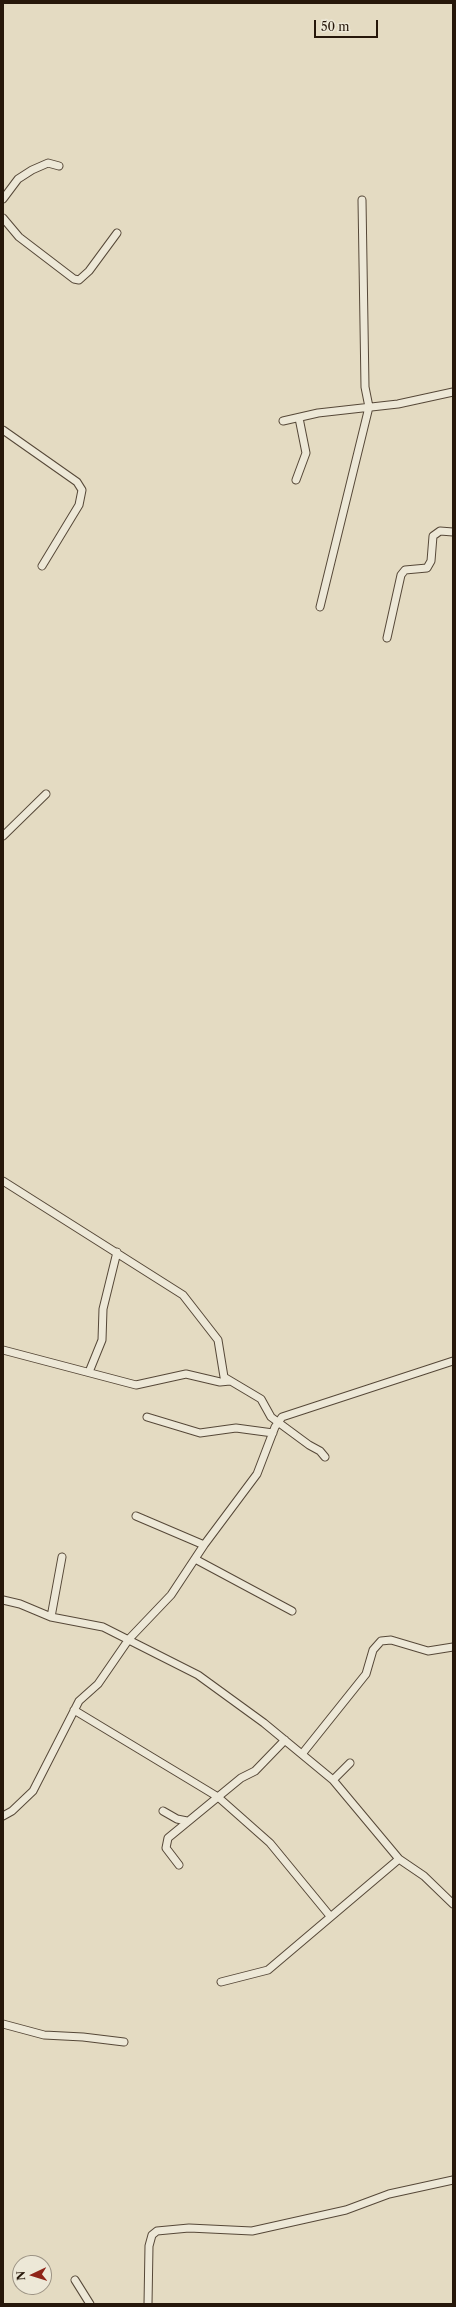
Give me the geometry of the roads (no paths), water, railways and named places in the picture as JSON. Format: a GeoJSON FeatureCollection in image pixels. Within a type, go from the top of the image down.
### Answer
{"type":"FeatureCollection","features":[{"type":"Feature","properties":{"kind":"street"},"geometry":{"type":"LineString","coordinates":[[3,199],[18,179],[32,170],[48,163],[59,166]]}},
{"type":"Feature","properties":{"kind":"street"},"geometry":{"type":"LineString","coordinates":[[320,607],[369,407],[364,372],[362,200]]}},
{"type":"Feature","properties":{"kind":"street"},"geometry":{"type":"LineString","coordinates":[[3,218],[30,246],[74,279],[79,280],[89,270],[117,233]]}},
{"type":"Feature","properties":{"kind":"street"},"geometry":{"type":"LineString","coordinates":[[283,421],[369,407],[398,404],[453,392]]}},
{"type":"Feature","properties":{"kind":"street"},"geometry":{"type":"LineString","coordinates":[[296,480],[306,453],[299,418]]}},
{"type":"Feature","properties":{"kind":"street"},"geometry":{"type":"LineString","coordinates":[[3,430],[77,482],[82,490],[79,505],[42,566]]}},
{"type":"Feature","properties":{"kind":"street"},"geometry":{"type":"LineString","coordinates":[[387,638],[401,575],[405,570],[427,568],[431,561],[431,544],[433,536],[440,531],[453,532]]}},
{"type":"Feature","properties":{"kind":"street"},"geometry":{"type":"LineString","coordinates":[[3,836],[46,794]]}},
{"type":"Feature","properties":{"kind":"street"},"geometry":{"type":"LineString","coordinates":[[3,1181],[117,1252],[182,1295],[218,1340],[224,1377],[246,1388],[261,1399],[271,1417],[280,1422],[280,1425],[309,1446],[320,1451],[325,1457]]}},
{"type":"Feature","properties":{"kind":"street"},"geometry":{"type":"LineString","coordinates":[[89,1372],[102,1340],[103,1309],[117,1252]]}},
{"type":"Feature","properties":{"kind":"street"},"geometry":{"type":"LineString","coordinates":[[3,1350],[136,1385],[186,1374],[220,1382],[230,1381]]}},
{"type":"Feature","properties":{"kind":"street"},"geometry":{"type":"LineString","coordinates":[[3,1816],[12,1811],[33,1791],[79,1701],[106,1675],[129,1639],[171,1595],[204,1545],[257,1474],[273,1433],[282,1417],[295,1411],[363,1392],[453,1361]]}},
{"type":"Feature","properties":{"kind":"street"},"geometry":{"type":"LineString","coordinates":[[147,1417],[200,1433],[240,1428],[273,1433]]}},
{"type":"Feature","properties":{"kind":"street"},"geometry":{"type":"LineString","coordinates":[[136,1516],[204,1545]]}},
{"type":"Feature","properties":{"kind":"street"},"geometry":{"type":"LineString","coordinates":[[51,1617],[62,1557]]}},
{"type":"Feature","properties":{"kind":"street"},"geometry":{"type":"LineString","coordinates":[[195,1559],[292,1611]]}},
{"type":"Feature","properties":{"kind":"street"},"geometry":{"type":"LineString","coordinates":[[3,1600],[20,1604],[51,1617],[103,1627],[198,1675],[233,1699],[333,1780],[399,1859],[424,1876],[453,1904]]}},
{"type":"Feature","properties":{"kind":"street"},"geometry":{"type":"LineString","coordinates":[[302,1754],[366,1674],[373,1650],[381,1641],[391,1640],[428,1652],[453,1647]]}},
{"type":"Feature","properties":{"kind":"street"},"geometry":{"type":"LineString","coordinates":[[74,1710],[218,1797],[270,1844],[330,1916]]}},
{"type":"Feature","properties":{"kind":"street"},"geometry":{"type":"LineString","coordinates":[[179,1865],[166,1848],[168,1838],[241,1778],[255,1771],[284,1740]]}},
{"type":"Feature","properties":{"kind":"street"},"geometry":{"type":"LineString","coordinates":[[333,1780],[350,1762]]}},
{"type":"Feature","properties":{"kind":"street"},"geometry":{"type":"LineString","coordinates":[[163,1811],[177,1819],[187,1821]]}},
{"type":"Feature","properties":{"kind":"street"},"geometry":{"type":"LineString","coordinates":[[221,1982],[268,1970],[399,1859]]}},
{"type":"Feature","properties":{"kind":"street"},"geometry":{"type":"LineString","coordinates":[[3,2024],[44,2035],[83,2037],[124,2042]]}},
{"type":"Feature","properties":{"kind":"street"},"geometry":{"type":"LineString","coordinates":[[148,2304],[149,2246],[152,2235],[157,2231],[189,2228],[252,2231],[346,2210],[389,2194],[453,2180]]}},
{"type":"Feature","properties":{"kind":"street"},"geometry":{"type":"LineString","coordinates":[[75,2280],[90,2304]]}}]}
